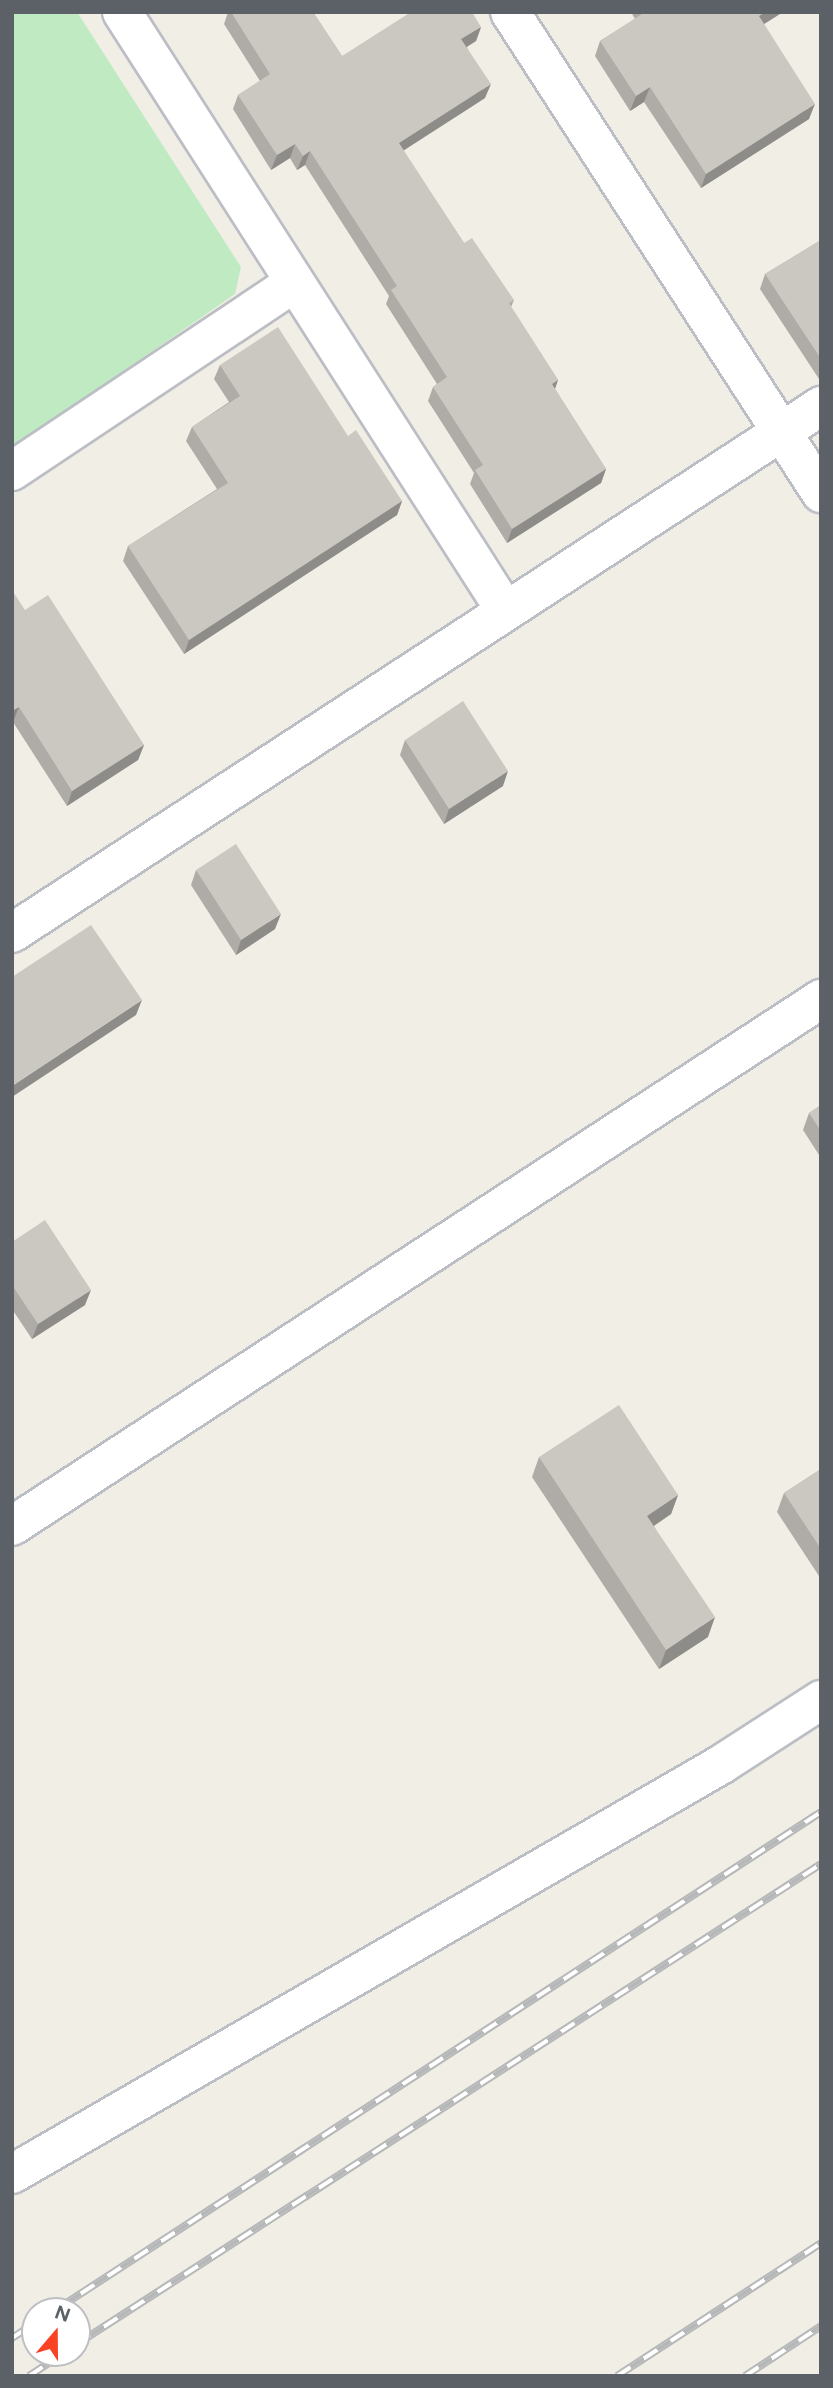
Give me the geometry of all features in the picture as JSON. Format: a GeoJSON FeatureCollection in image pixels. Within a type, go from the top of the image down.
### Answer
{"type":"FeatureCollection","features":[{"type":"Feature","properties":{"kind":"street"},"geometry":{"type":"LineString","coordinates":[[122,12],[505,610]]}},
{"type":"Feature","properties":{"kind":"street"},"geometry":{"type":"LineString","coordinates":[[510,12],[780,433],[821,492]]}},
{"type":"Feature","properties":{"kind":"street"},"geometry":{"type":"LineString","coordinates":[[12,471],[294,283]]}},
{"type":"Feature","properties":{"kind":"street"},"geometry":{"type":"LineString","coordinates":[[12,933],[821,406]]}},
{"type":"Feature","properties":{"kind":"street"},"geometry":{"type":"LineString","coordinates":[[12,1526],[821,999]]}},
{"type":"Feature","properties":{"kind":"street"},"geometry":{"type":"LineString","coordinates":[[12,2174],[722,1764],[821,1700]]}},
{"type":"Feature","properties":{"kind":"green space"},"geometry":{"type":"Polygon","coordinates":[[[12,12],[77,12],[241,267],[235,294],[12,448],[12,12]]]}},
{"type":"Feature","properties":{"kind":"building"},"geometry":{"type":"Polygon","coordinates":[[[231,12],[313,12],[342,56],[411,12],[472,12],[481,27],[461,39],[491,84],[399,143],[464,243],[472,238],[514,300],[509,303],[558,380],[552,384],[606,469],[512,529],[475,470],[483,465],[433,387],[447,377],[391,290],[397,286],[310,151],[303,156],[295,144],[277,155],[238,95],[270,74],[231,12]]]}},
{"type":"Feature","properties":{"kind":"building"},"geometry":{"type":"Polygon","coordinates":[[[645,12],[765,12],[759,16],[815,104],[706,174],[650,87],[636,96],[600,41],[645,12]]]}},
{"type":"Feature","properties":{"kind":"building"},"geometry":{"type":"Polygon","coordinates":[[[821,240],[821,359],[765,274],[821,240]]]}},
{"type":"Feature","properties":{"kind":"building"},"geometry":{"type":"Polygon","coordinates":[[[278,327],[348,436],[356,430],[402,501],[189,640],[128,546],[228,483],[192,427],[240,396],[220,365],[278,327]]]}},
{"type":"Feature","properties":{"kind":"building"},"geometry":{"type":"Polygon","coordinates":[[[12,590],[25,610],[48,595],[144,745],[72,791],[19,707],[12,711],[12,590]]]}},
{"type":"Feature","properties":{"kind":"building"},"geometry":{"type":"Polygon","coordinates":[[[463,701],[508,771],[449,809],[405,740],[463,701]]]}},
{"type":"Feature","properties":{"kind":"building"},"geometry":{"type":"Polygon","coordinates":[[[236,844],[281,914],[241,940],[196,870],[236,844]]]}},
{"type":"Feature","properties":{"kind":"building"},"geometry":{"type":"Polygon","coordinates":[[[91,925],[142,1000],[12,1086],[12,977],[91,925]]]}},
{"type":"Feature","properties":{"kind":"building"},"geometry":{"type":"Polygon","coordinates":[[[821,1105],[821,1131],[809,1113],[821,1105]]]}},
{"type":"Feature","properties":{"kind":"building"},"geometry":{"type":"Polygon","coordinates":[[[45,1220],[91,1290],[38,1324],[12,1285],[12,1242],[45,1220]]]}},
{"type":"Feature","properties":{"kind":"building"},"geometry":{"type":"Polygon","coordinates":[[[619,1405],[678,1495],[647,1516],[715,1617],[666,1650],[539,1457],[619,1405]]]}},
{"type":"Feature","properties":{"kind":"building"},"geometry":{"type":"Polygon","coordinates":[[[821,1469],[821,1549],[784,1493],[821,1469]]]}},
{"type":"Feature","properties":{"kind":"railway"},"geometry":{"type":"LineString","coordinates":[[76,2297],[821,1812]]}},
{"type":"Feature","properties":{"kind":"railway"},"geometry":{"type":"LineString","coordinates":[[91,2335],[821,1864]]}},
{"type":"Feature","properties":{"kind":"railway"},"geometry":{"type":"LineString","coordinates":[[617,2376],[821,2243]]}},
{"type":"Feature","properties":{"kind":"railway"},"geometry":{"type":"LineString","coordinates":[[745,2376],[821,2326]]}},
{"type":"Feature","properties":{"kind":"railway"},"geometry":{"type":"LineString","coordinates":[[12,2338],[21,2332]]}},
{"type":"Feature","properties":{"kind":"railway"},"geometry":{"type":"LineString","coordinates":[[29,2376],[43,2367]]}}]}
